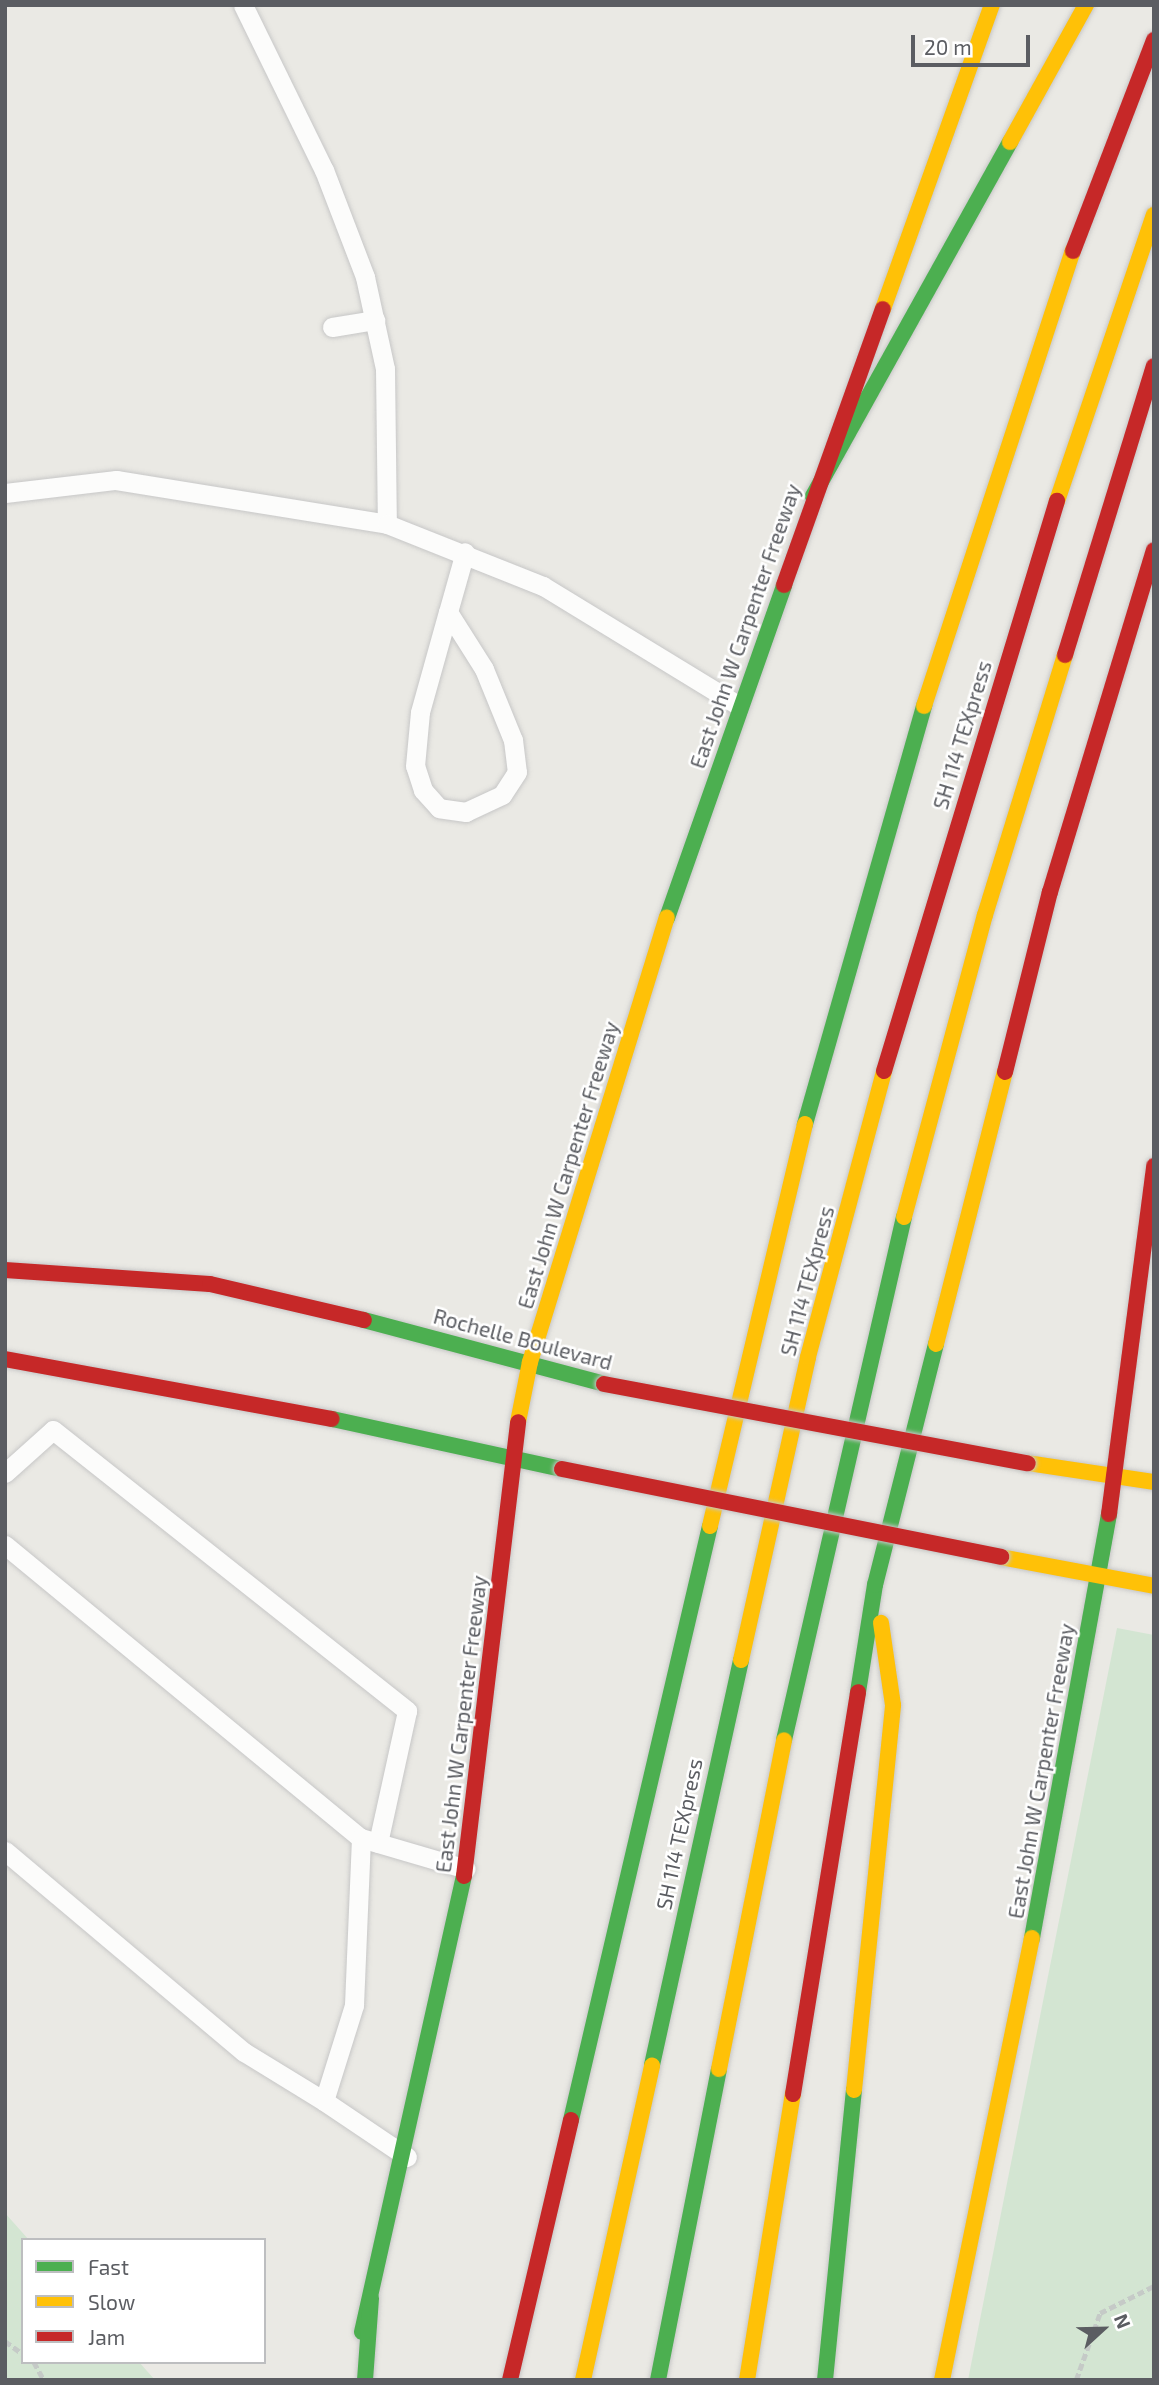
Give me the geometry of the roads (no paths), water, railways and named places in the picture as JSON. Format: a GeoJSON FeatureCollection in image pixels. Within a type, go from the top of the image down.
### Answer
{"type":"FeatureCollection","features":[{"type":"Feature","properties":{"kind":"main road","name":"East John W Carpenter Freeway"},"geometry":{"type":"LineString","coordinates":[[350,2380],[407,2157],[467,1869],[510,1460],[530,1362],[680,875],[738,705],[992,5]]}},
{"type":"Feature","properties":{"kind":"main road"},"geometry":{"type":"LineString","coordinates":[[813,496],[1086,5]]}},
{"type":"Feature","properties":{"kind":"main road"},"geometry":{"type":"LineString","coordinates":[[510,2380],[806,1118],[903,772],[1084,218],[1154,40]]}},
{"type":"Feature","properties":{"kind":"main road","name":"SH 114 TEXpress"},"geometry":{"type":"LineString","coordinates":[[583,2380],[808,1357],[913,962],[1081,425],[1154,215]]}},
{"type":"Feature","properties":{"kind":"main road"},"geometry":{"type":"LineString","coordinates":[[658,2380],[810,1609],[892,1260],[985,915],[1154,366]]}},
{"type":"Feature","properties":{"kind":"main road"},"geometry":{"type":"LineString","coordinates":[[747,2380],[875,1585],[1050,892],[1154,550]]}},
{"type":"Feature","properties":{"kind":"main road","name":"East John W Carpenter Freeway"},"geometry":{"type":"LineString","coordinates":[[942,2380],[1047,1865],[1116,1474],[1154,1166]]}},
{"type":"Feature","properties":{"kind":"main road","name":"Rochelle Boulevard"},"geometry":{"type":"LineString","coordinates":[[5,1270],[210,1284],[530,1362],[604,1384],[1028,1463],[1116,1474],[1154,1482]]}},
{"type":"Feature","properties":{"kind":"main road"},"geometry":{"type":"LineString","coordinates":[[5,1359],[204,1392],[510,1460],[1154,1586]]}},
{"type":"Feature","properties":{"kind":"main road"},"geometry":{"type":"LineString","coordinates":[[825,2380],[893,1705],[875,1585]]}},
{"type":"Feature","properties":{"kind":"main road"},"geometry":{"type":"LineString","coordinates":[[572,2380],[646,2086]]}},
{"type":"Feature","properties":{"kind":"main road"},"geometry":{"type":"LineString","coordinates":[[365,2380],[371,2298]]}},
{"type":"Feature","properties":{"kind":"lane"},"geometry":{"type":"LineString","coordinates":[[243,5],[324,170],[375,320],[385,369],[387,524]]}},
{"type":"Feature","properties":{"kind":"lane"},"geometry":{"type":"LineString","coordinates":[[332,327],[375,320]]}},
{"type":"Feature","properties":{"kind":"lane"},"geometry":{"type":"LineString","coordinates":[[5,493],[116,480],[387,524],[465,552],[543,586],[738,705]]}},
{"type":"Feature","properties":{"kind":"lane"},"geometry":{"type":"LineString","coordinates":[[448,612],[484,670],[513,740],[517,772],[502,795],[466,812],[439,808],[423,790],[415,766],[420,712],[448,612],[465,552]]}},
{"type":"Feature","properties":{"kind":"lane"},"geometry":{"type":"LineString","coordinates":[[5,1472],[53,1430],[407,1711],[369,1840],[354,2005],[324,2101]]}},
{"type":"Feature","properties":{"kind":"lane"},"geometry":{"type":"LineString","coordinates":[[5,1545],[369,1840],[467,1869]]}},
{"type":"Feature","properties":{"kind":"lane"},"geometry":{"type":"LineString","coordinates":[[5,1851],[244,2052],[324,2101],[407,2157]]}}]}
